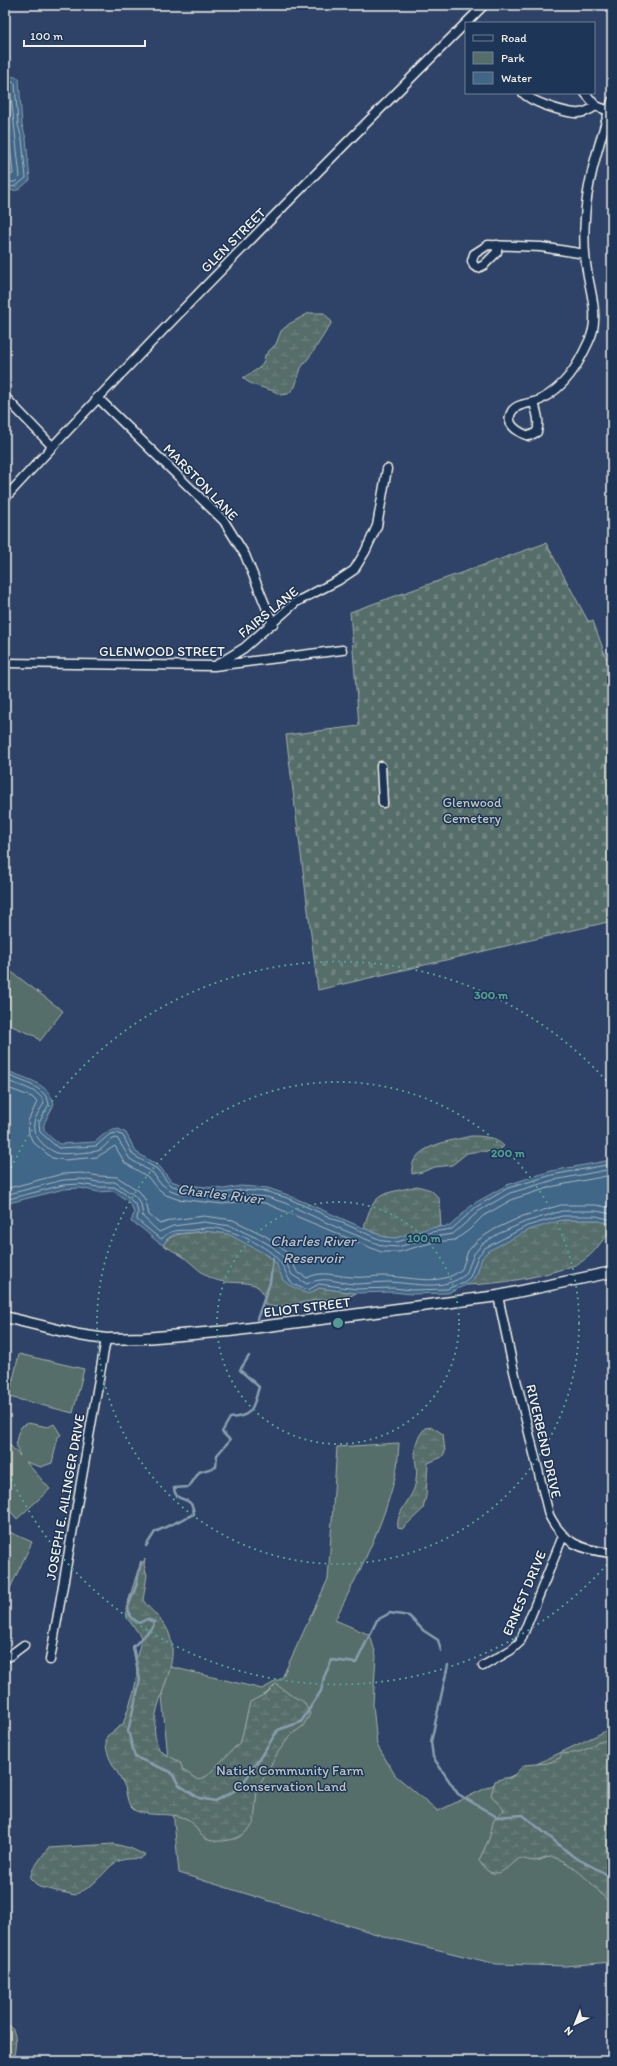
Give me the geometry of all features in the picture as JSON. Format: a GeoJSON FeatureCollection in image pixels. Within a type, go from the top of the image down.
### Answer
{"type":"FeatureCollection","features":[{"type":"Feature","properties":{"kind":"main road","name":"ELIOT STREET"},"geometry":{"type":"LineString","coordinates":[[5,1317],[79,1335],[106,1339],[144,1338],[210,1333],[498,1296],[612,1272]]}},
{"type":"Feature","properties":{"kind":"street","name":"GLEN STREET"},"geometry":{"type":"LineString","coordinates":[[467,22],[484,5]]}},
{"type":"Feature","properties":{"kind":"street","name":"GLEN STREET"},"geometry":{"type":"LineString","coordinates":[[5,498],[97,397],[225,265],[465,24]]}},
{"type":"Feature","properties":{"kind":"street"},"geometry":{"type":"LineString","coordinates":[[524,94],[535,101],[576,113],[584,112],[596,106]]}},
{"type":"Feature","properties":{"kind":"street"},"geometry":{"type":"LineString","coordinates":[[586,94],[596,106],[609,111]]}},
{"type":"Feature","properties":{"kind":"street"},"geometry":{"type":"LineString","coordinates":[[534,403],[561,386],[572,373],[590,340],[593,329],[592,297],[585,254],[585,217],[592,174],[612,101]]}},
{"type":"Feature","properties":{"kind":"street"},"geometry":{"type":"LineString","coordinates":[[497,246],[541,247],[585,254]]}},
{"type":"Feature","properties":{"kind":"street"},"geometry":{"type":"LineString","coordinates":[[5,397],[52,446]]}},
{"type":"Feature","properties":{"kind":"street","name":"MARSTON LANE"},"geometry":{"type":"LineString","coordinates":[[97,397],[224,521],[245,555],[273,624]]}},
{"type":"Feature","properties":{"kind":"street","name":"FAIRS LANE"},"geometry":{"type":"LineString","coordinates":[[214,666],[244,648],[273,624],[296,602],[339,580],[354,570],[365,552],[377,526],[387,469]]}},
{"type":"Feature","properties":{"kind":"street","name":"GLENWOOD STREET"},"geometry":{"type":"LineString","coordinates":[[5,663],[214,666],[342,650]]}},
{"type":"Feature","properties":{"kind":"street"},"geometry":{"type":"LineString","coordinates":[[380,766],[383,803]]}},
{"type":"Feature","properties":{"kind":"street","name":"RIVERBEND DRIVE"},"geometry":{"type":"LineString","coordinates":[[498,1296],[543,1493],[549,1514],[562,1536]]}},
{"type":"Feature","properties":{"kind":"street","name":"JOSEPH E. AILINGER DRIVE"},"geometry":{"type":"LineString","coordinates":[[50,1660],[106,1339]]}},
{"type":"Feature","properties":{"kind":"street"},"geometry":{"type":"LineString","coordinates":[[562,1536],[584,1547],[612,1553]]}},
{"type":"Feature","properties":{"kind":"street","name":"ERNEST DRIVE"},"geometry":{"type":"LineString","coordinates":[[483,1666],[512,1650],[520,1642],[562,1536]]}},
{"type":"Feature","properties":{"kind":"street"},"geometry":{"type":"LineString","coordinates":[[5,1655],[8,1657],[24,1645]]}},
{"type":"Feature","properties":{"kind":"green space"},"geometry":{"type":"Polygon","coordinates":[[[309,313],[324,313],[332,322],[301,368],[295,387],[288,394],[281,395],[271,390],[251,384],[243,378],[263,364],[265,355],[276,344],[281,331],[289,324],[309,313]]]}},
{"type":"Feature","properties":{"kind":"green space","name":"Glenwood Cemetery"},"geometry":{"type":"Polygon","coordinates":[[[546,543],[588,621],[593,621],[612,674],[612,921],[318,990],[286,735],[359,726],[350,612],[546,543]]]}},
{"type":"Feature","properties":{"kind":"green space"},"geometry":{"type":"Polygon","coordinates":[[[5,967],[63,1011],[40,1041],[35,1036],[5,1023],[5,967]]]}},
{"type":"Feature","properties":{"kind":"green space"},"geometry":{"type":"Polygon","coordinates":[[[471,1136],[489,1138],[504,1146],[498,1152],[480,1151],[467,1153],[452,1165],[435,1167],[412,1174],[413,1164],[417,1157],[424,1151],[433,1146],[471,1136]]]}},
{"type":"Feature","properties":{"kind":"green space"},"geometry":{"type":"Polygon","coordinates":[[[417,1186],[431,1190],[439,1198],[441,1226],[396,1238],[384,1237],[364,1228],[368,1215],[376,1200],[388,1193],[417,1186]]]}},
{"type":"Feature","properties":{"kind":"green space"},"geometry":{"type":"Polygon","coordinates":[[[562,1220],[595,1220],[612,1224],[612,1227],[594,1252],[583,1261],[575,1265],[549,1273],[521,1279],[466,1285],[473,1277],[483,1256],[489,1250],[498,1244],[520,1234],[543,1225],[562,1220]]]}},
{"type":"Feature","properties":{"kind":"green space"},"geometry":{"type":"Polygon","coordinates":[[[205,1231],[228,1234],[257,1248],[276,1263],[280,1270],[314,1291],[319,1288],[356,1293],[345,1299],[337,1301],[322,1299],[277,1307],[265,1305],[262,1292],[259,1288],[251,1284],[225,1282],[209,1277],[182,1256],[163,1245],[167,1240],[176,1235],[205,1231]]]}},
{"type":"Feature","properties":{"kind":"green space"},"geometry":{"type":"Polygon","coordinates":[[[19,1354],[84,1369],[73,1413],[9,1397],[19,1354]]]}},
{"type":"Feature","properties":{"kind":"green space"},"geometry":{"type":"Polygon","coordinates":[[[28,1423],[48,1427],[54,1424],[61,1435],[58,1437],[52,1463],[41,1467],[26,1462],[50,1489],[17,1519],[5,1505],[5,1440],[20,1456],[17,1448],[17,1437],[22,1426],[28,1423]]]}},
{"type":"Feature","properties":{"kind":"green space"},"geometry":{"type":"Polygon","coordinates":[[[432,1427],[443,1434],[445,1452],[442,1457],[428,1463],[426,1496],[423,1509],[402,1529],[398,1528],[401,1511],[411,1496],[415,1485],[416,1443],[425,1428],[432,1427]]]}},
{"type":"Feature","properties":{"kind":"green space","name":"Natick Community Farm Conservation Land"},"geometry":{"type":"Polygon","coordinates":[[[399,1443],[396,1473],[384,1514],[369,1550],[335,1620],[370,1635],[376,1655],[373,1704],[377,1745],[395,1775],[438,1811],[612,1728],[612,1962],[565,1966],[496,1964],[386,1937],[179,1873],[159,1664],[262,1689],[282,1678],[328,1579],[337,1447],[399,1443]]]}},
{"type":"Feature","properties":{"kind":"green space"},"geometry":{"type":"Polygon","coordinates":[[[5,1530],[32,1542],[5,1599],[5,1530]]]}},
{"type":"Feature","properties":{"kind":"green space"},"geometry":{"type":"Polygon","coordinates":[[[145,1559],[144,1565],[147,1575],[143,1600],[162,1621],[168,1631],[172,1651],[171,1665],[155,1722],[155,1736],[160,1751],[180,1762],[183,1770],[198,1780],[207,1776],[241,1741],[250,1702],[267,1693],[276,1684],[289,1694],[304,1702],[310,1714],[303,1726],[291,1735],[278,1752],[257,1790],[254,1823],[245,1833],[232,1840],[213,1841],[206,1839],[191,1822],[179,1816],[148,1814],[133,1809],[128,1800],[125,1787],[107,1750],[107,1736],[123,1724],[134,1691],[137,1675],[136,1660],[141,1640],[140,1635],[127,1618],[126,1609],[138,1570],[145,1559]]]}},
{"type":"Feature","properties":{"kind":"green space"},"geometry":{"type":"Polygon","coordinates":[[[598,1741],[612,1741],[612,1908],[585,1877],[567,1863],[558,1859],[549,1857],[535,1861],[520,1858],[504,1870],[494,1873],[489,1872],[479,1860],[489,1839],[494,1819],[504,1810],[491,1795],[495,1781],[504,1778],[511,1778],[524,1765],[548,1763],[560,1758],[562,1753],[582,1751],[598,1741]]]}},
{"type":"Feature","properties":{"kind":"green space"},"geometry":{"type":"Polygon","coordinates":[[[114,1844],[130,1848],[145,1855],[140,1859],[118,1861],[92,1885],[75,1895],[39,1887],[30,1878],[33,1869],[48,1848],[114,1844]]]}},
{"type":"Feature","properties":{"kind":"green space"},"geometry":{"type":"Polygon","coordinates":[[[9,2025],[14,2033],[15,2047],[13,2061],[5,2061],[5,2029],[9,2025]]]}},
{"type":"Feature","properties":{"kind":"water"},"geometry":{"type":"Polygon","coordinates":[[[5,75],[19,78],[22,125],[26,138],[30,180],[18,190],[5,191],[5,75]]]}},
{"type":"Feature","properties":{"kind":"water","name":"Charles River Reservoir"},"geometry":{"type":"Polygon","coordinates":[[[5,1070],[27,1078],[47,1091],[54,1104],[45,1122],[44,1130],[59,1144],[95,1142],[108,1131],[119,1129],[126,1133],[136,1152],[160,1167],[171,1181],[180,1184],[224,1189],[240,1186],[268,1188],[288,1195],[384,1237],[396,1238],[429,1228],[450,1226],[473,1204],[507,1185],[551,1171],[612,1160],[612,1224],[595,1220],[562,1220],[529,1230],[488,1251],[482,1258],[473,1280],[466,1285],[448,1293],[356,1293],[319,1288],[308,1294],[289,1285],[283,1280],[276,1263],[267,1255],[228,1234],[205,1231],[174,1234],[167,1239],[163,1245],[136,1224],[131,1222],[134,1213],[132,1207],[128,1201],[113,1191],[98,1192],[80,1188],[64,1189],[5,1204],[5,1070]]]}},
{"type":"Feature","properties":{"kind":"waterway"},"geometry":{"type":"LineString","coordinates":[[257,1319],[270,1283],[273,1258]]}},
{"type":"Feature","properties":{"kind":"waterway"},"geometry":{"type":"LineString","coordinates":[[146,1546],[155,1532],[194,1514],[193,1507],[190,1503],[178,1497],[174,1488],[189,1487],[199,1472],[216,1467],[217,1455],[230,1440],[222,1432],[230,1418],[248,1413],[254,1405],[259,1387],[240,1370],[249,1356]]}},
{"type":"Feature","properties":{"kind":"waterway"},"geometry":{"type":"LineString","coordinates":[[141,1562],[136,1586],[128,1607],[130,1617],[139,1623],[147,1619],[154,1622],[153,1627],[133,1647],[140,1680],[128,1731],[135,1757],[171,1772],[179,1785],[199,1798],[215,1801],[240,1788],[278,1730],[301,1722],[321,1691],[324,1677],[332,1660],[356,1663],[377,1620],[390,1613],[409,1616],[424,1631],[438,1640],[441,1651]]}},
{"type":"Feature","properties":{"kind":"waterway"},"geometry":{"type":"LineString","coordinates":[[448,1665],[431,1742],[433,1757],[458,1794],[497,1817],[523,1815],[574,1857],[612,1877]]}},
{"type":"Feature","properties":{"kind":"water label","name":"Charles River"},"geometry":{"type":"Point","coordinates":[220,1194]}}]}
